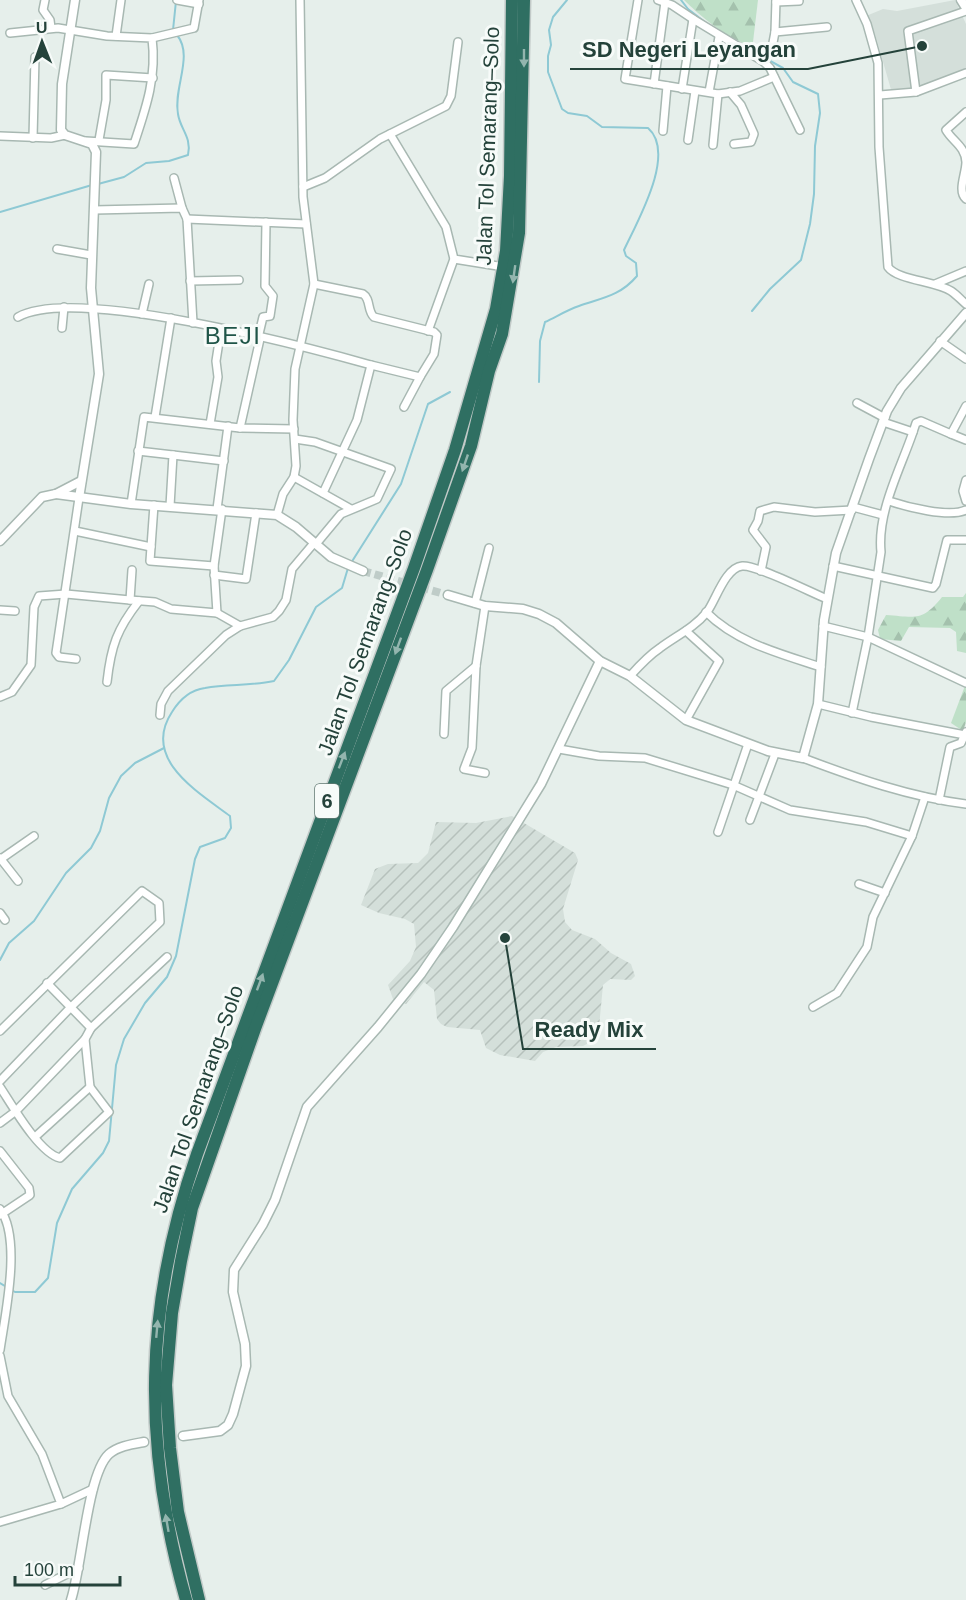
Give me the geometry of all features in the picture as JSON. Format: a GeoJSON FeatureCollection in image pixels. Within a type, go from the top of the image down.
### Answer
{"type":"FeatureCollection","features":[{"type":"Feature","properties":{"kind":"highway","name":"Jalan Tol Semarang–Solo"},"geometry":{"type":"LineString","coordinates":[[186,1600],[166,1519],[157,1451],[154,1394],[158,1320],[168,1255],[181,1200],[197,1154],[414,568],[455,450],[496,309],[504,267],[510,176],[512,0]]}},
{"type":"Feature","properties":{"kind":"highway","name":"Jalan Tol Semarang–Solo"},"geometry":{"type":"LineString","coordinates":[[199,1600],[178,1512],[170,1448],[167,1396],[172,1313],[181,1261],[192,1208],[256,1026],[427,570],[471,446],[489,371],[502,334],[519,233],[524,0]]}},
{"type":"Feature","properties":{"kind":"street"},"geometry":{"type":"LineString","coordinates":[[45,0],[43,10],[50,20],[51,28]]}},
{"type":"Feature","properties":{"kind":"street"},"geometry":{"type":"LineString","coordinates":[[75,0],[60,112],[61,130],[65,135],[92,144],[96,152],[91,255],[99,374],[56,654],[59,657],[76,659]]}},
{"type":"Feature","properties":{"kind":"street"},"geometry":{"type":"LineString","coordinates":[[116,36],[121,0]]}},
{"type":"Feature","properties":{"kind":"street"},"geometry":{"type":"LineString","coordinates":[[10,33],[71,28],[116,36],[152,38],[176,34],[195,27],[199,2],[177,0]]}},
{"type":"Feature","properties":{"kind":"street"},"geometry":{"type":"LineString","coordinates":[[277,515],[284,491],[294,477],[294,386],[314,284],[303,187],[300,0]]}},
{"type":"Feature","properties":{"kind":"street"},"geometry":{"type":"LineString","coordinates":[[638,0],[624,78],[714,93],[740,91],[774,77]]}},
{"type":"Feature","properties":{"kind":"street"},"geometry":{"type":"LineString","coordinates":[[856,0],[877,56],[880,95],[879,147],[888,267],[896,274],[935,284],[951,291],[966,304]]}},
{"type":"Feature","properties":{"kind":"street"},"geometry":{"type":"LineString","coordinates":[[916,92],[908,31],[966,10],[961,0]]}},
{"type":"Feature","properties":{"kind":"street"},"geometry":{"type":"LineString","coordinates":[[654,84],[661,1],[719,37],[765,60],[800,130]]}},
{"type":"Feature","properties":{"kind":"street"},"geometry":{"type":"LineString","coordinates":[[765,60],[775,32],[776,1],[799,1]]}},
{"type":"Feature","properties":{"kind":"street"},"geometry":{"type":"LineString","coordinates":[[681,89],[693,19]]}},
{"type":"Feature","properties":{"kind":"street"},"geometry":{"type":"LineString","coordinates":[[775,32],[826,27]]}},
{"type":"Feature","properties":{"kind":"street"},"geometry":{"type":"LineString","coordinates":[[713,145],[714,93],[719,37]]}},
{"type":"Feature","properties":{"kind":"street"},"geometry":{"type":"LineString","coordinates":[[86,141],[99,140],[134,144],[148,103],[153,78],[152,38]]}},
{"type":"Feature","properties":{"kind":"street"},"geometry":{"type":"LineString","coordinates":[[303,187],[325,178],[390,134],[448,104],[458,42]]}},
{"type":"Feature","properties":{"kind":"street"},"geometry":{"type":"LineString","coordinates":[[33,138],[35,57]]}},
{"type":"Feature","properties":{"kind":"street"},"geometry":{"type":"LineString","coordinates":[[880,95],[916,92],[966,73]]}},
{"type":"Feature","properties":{"kind":"street"},"geometry":{"type":"LineString","coordinates":[[99,140],[106,100],[105,76],[153,78]]}},
{"type":"Feature","properties":{"kind":"street"},"geometry":{"type":"LineString","coordinates":[[663,131],[667,86]]}},
{"type":"Feature","properties":{"kind":"street"},"geometry":{"type":"LineString","coordinates":[[688,140],[695,91]]}},
{"type":"Feature","properties":{"kind":"street"},"geometry":{"type":"LineString","coordinates":[[730,92],[741,105],[754,134],[750,143],[734,144]]}},
{"type":"Feature","properties":{"kind":"street"},"geometry":{"type":"LineString","coordinates":[[966,112],[946,130],[959,142],[963,151],[966,162],[962,192],[966,199]]}},
{"type":"Feature","properties":{"kind":"street"},"geometry":{"type":"LineString","coordinates":[[390,134],[446,227],[454,259],[428,331]]}},
{"type":"Feature","properties":{"kind":"street"},"geometry":{"type":"LineString","coordinates":[[0,136],[58,138],[65,135]]}},
{"type":"Feature","properties":{"kind":"street"},"geometry":{"type":"LineString","coordinates":[[174,178],[187,219],[193,323]]}},
{"type":"Feature","properties":{"kind":"street"},"geometry":{"type":"LineString","coordinates":[[94,210],[182,208]]}},
{"type":"Feature","properties":{"kind":"street"},"geometry":{"type":"LineString","coordinates":[[187,219],[306,224]]}},
{"type":"Feature","properties":{"kind":"street"},"geometry":{"type":"LineString","coordinates":[[240,428],[263,317],[270,317],[273,296],[265,286],[266,222]]}},
{"type":"Feature","properties":{"kind":"street"},"geometry":{"type":"LineString","coordinates":[[57,249],[91,255]]}},
{"type":"Feature","properties":{"kind":"street"},"geometry":{"type":"LineString","coordinates":[[454,259],[504,267]]}},
{"type":"Feature","properties":{"kind":"street"},"geometry":{"type":"LineString","coordinates":[[935,284],[966,271]]}},
{"type":"Feature","properties":{"kind":"street"},"geometry":{"type":"LineString","coordinates":[[190,281],[240,280]]}},
{"type":"Feature","properties":{"kind":"street"},"geometry":{"type":"LineString","coordinates":[[142,314],[149,284]]}},
{"type":"Feature","properties":{"kind":"street"},"geometry":{"type":"LineString","coordinates":[[314,284],[363,294],[367,297],[370,313],[374,317],[436,334],[437,343],[428,367],[404,407]]}},
{"type":"Feature","properties":{"kind":"street"},"geometry":{"type":"LineString","coordinates":[[62,328],[64,306]]}},
{"type":"Feature","properties":{"kind":"street"},"geometry":{"type":"LineString","coordinates":[[18,317],[35,309],[64,306],[171,318],[420,377]]}},
{"type":"Feature","properties":{"kind":"street"},"geometry":{"type":"LineString","coordinates":[[803,758],[818,704],[823,626],[833,566],[884,420],[901,388],[966,313]]}},
{"type":"Feature","properties":{"kind":"street"},"geometry":{"type":"LineString","coordinates":[[155,417],[171,318]]}},
{"type":"Feature","properties":{"kind":"street"},"geometry":{"type":"LineString","coordinates":[[210,424],[218,377],[216,361],[222,329]]}},
{"type":"Feature","properties":{"kind":"street"},"geometry":{"type":"LineString","coordinates":[[940,341],[966,359]]}},
{"type":"Feature","properties":{"kind":"street"},"geometry":{"type":"LineString","coordinates":[[323,493],[357,420],[371,365]]}},
{"type":"Feature","properties":{"kind":"street"},"geometry":{"type":"LineString","coordinates":[[857,403],[884,420],[913,432]]}},
{"type":"Feature","properties":{"kind":"street"},"geometry":{"type":"LineString","coordinates":[[951,434],[966,406]]}},
{"type":"Feature","properties":{"kind":"street"},"geometry":{"type":"LineString","coordinates":[[131,504],[143,418],[155,417],[240,428],[294,429]]}},
{"type":"Feature","properties":{"kind":"street"},"geometry":{"type":"LineString","coordinates":[[852,712],[868,637],[883,515],[916,423],[921,421],[966,440]]}},
{"type":"Feature","properties":{"kind":"street"},"geometry":{"type":"LineString","coordinates":[[217,613],[214,566],[228,426]]}},
{"type":"Feature","properties":{"kind":"street"},"geometry":{"type":"LineString","coordinates":[[160,715],[161,704],[168,691],[226,635],[240,626],[263,622],[279,611],[286,600],[292,568],[339,516],[351,509],[366,506],[377,499],[391,469],[343,451],[295,438]]}},
{"type":"Feature","properties":{"kind":"street"},"geometry":{"type":"LineString","coordinates":[[138,451],[224,461]]}},
{"type":"Feature","properties":{"kind":"street"},"geometry":{"type":"LineString","coordinates":[[170,506],[173,455]]}},
{"type":"Feature","properties":{"kind":"street"},"geometry":{"type":"LineString","coordinates":[[294,477],[351,509]]}},
{"type":"Feature","properties":{"kind":"street"},"geometry":{"type":"LineString","coordinates":[[966,480],[963,491],[966,501]]}},
{"type":"Feature","properties":{"kind":"street"},"geometry":{"type":"LineString","coordinates":[[0,541],[42,497],[56,494],[81,481]]}},
{"type":"Feature","properties":{"kind":"street"},"geometry":{"type":"LineString","coordinates":[[56,494],[131,504],[277,515],[341,562],[363,571]]}},
{"type":"Feature","properties":{"kind":"street"},"geometry":{"type":"LineString","coordinates":[[889,501],[929,510],[958,512],[966,510]]}},
{"type":"Feature","properties":{"kind":"street"},"geometry":{"type":"LineString","coordinates":[[154,505],[150,562],[214,566]]}},
{"type":"Feature","properties":{"kind":"street"},"geometry":{"type":"LineString","coordinates":[[761,571],[766,547],[753,530],[759,521],[760,511],[774,507],[815,512],[852,509],[883,515]]}},
{"type":"Feature","properties":{"kind":"street"},"geometry":{"type":"LineString","coordinates":[[214,575],[246,579],[256,513]]}},
{"type":"Feature","properties":{"kind":"street"},"geometry":{"type":"LineString","coordinates":[[75,531],[151,547]]}},
{"type":"Feature","properties":{"kind":"street"},"geometry":{"type":"LineString","coordinates":[[833,566],[934,588],[947,540],[966,540]]}},
{"type":"Feature","properties":{"kind":"street"},"geometry":{"type":"LineString","coordinates":[[475,603],[489,548]]}},
{"type":"Feature","properties":{"kind":"street"},"geometry":{"type":"LineString","coordinates":[[630,676],[655,651],[686,632],[706,612],[732,571],[739,566],[761,571],[827,599]]}},
{"type":"Feature","properties":{"kind":"street"},"geometry":{"type":"LineString","coordinates":[[107,682],[112,644],[134,600],[132,570]]}},
{"type":"Feature","properties":{"kind":"street"},"geometry":{"type":"LineString","coordinates":[[0,697],[12,692],[31,665],[36,600],[42,595],[66,594],[155,602],[171,609],[217,613],[240,626]]}},
{"type":"Feature","properties":{"kind":"street"},"geometry":{"type":"LineString","coordinates":[[448,596],[485,606],[523,609],[549,618],[600,661],[630,676],[686,720],[775,754],[803,758],[841,773],[925,797],[966,804]]}},
{"type":"Feature","properties":{"kind":"street"},"geometry":{"type":"LineString","coordinates":[[485,606],[476,666],[472,748],[464,769],[485,773]]}},
{"type":"Feature","properties":{"kind":"street"},"geometry":{"type":"LineString","coordinates":[[0,610],[15,611]]}},
{"type":"Feature","properties":{"kind":"street"},"geometry":{"type":"LineString","coordinates":[[706,612],[722,627],[745,640],[821,667]]}},
{"type":"Feature","properties":{"kind":"street"},"geometry":{"type":"LineString","coordinates":[[823,626],[868,637],[966,683]]}},
{"type":"Feature","properties":{"kind":"street"},"geometry":{"type":"LineString","coordinates":[[686,632],[719,661],[686,720]]}},
{"type":"Feature","properties":{"kind":"street"},"geometry":{"type":"LineString","coordinates":[[183,1436],[220,1431],[228,1425],[233,1414],[246,1366],[245,1344],[234,1298],[234,1270],[259,1232],[275,1200],[307,1107],[422,974],[507,841],[559,749],[600,661]]}},
{"type":"Feature","properties":{"kind":"street"},"geometry":{"type":"LineString","coordinates":[[444,734],[446,691],[476,666]]}},
{"type":"Feature","properties":{"kind":"street"},"geometry":{"type":"LineString","coordinates":[[818,704],[966,734],[961,743],[950,747],[939,800]]}},
{"type":"Feature","properties":{"kind":"street"},"geometry":{"type":"LineString","coordinates":[[718,832],[748,744]]}},
{"type":"Feature","properties":{"kind":"street"},"geometry":{"type":"LineString","coordinates":[[559,749],[645,758],[734,785],[761,795],[790,810],[866,822],[912,837]]}},
{"type":"Feature","properties":{"kind":"street"},"geometry":{"type":"LineString","coordinates":[[750,820],[775,754]]}},
{"type":"Feature","properties":{"kind":"street"},"geometry":{"type":"LineString","coordinates":[[813,1007],[837,993],[867,947],[873,917],[912,837],[925,797]]}},
{"type":"Feature","properties":{"kind":"street"},"geometry":{"type":"LineString","coordinates":[[18,881],[0,858],[34,836]]}},
{"type":"Feature","properties":{"kind":"street"},"geometry":{"type":"LineString","coordinates":[[859,884],[885,892]]}},
{"type":"Feature","properties":{"kind":"street"},"geometry":{"type":"LineString","coordinates":[[0,1031],[142,891],[159,903],[160,922],[70,1006],[0,1081]]}},
{"type":"Feature","properties":{"kind":"street"},"geometry":{"type":"LineString","coordinates":[[0,913],[5,920]]}},
{"type":"Feature","properties":{"kind":"street"},"geometry":{"type":"LineString","coordinates":[[0,1123],[16,1111],[85,1039],[91,1028],[167,957]]}},
{"type":"Feature","properties":{"kind":"street"},"geometry":{"type":"LineString","coordinates":[[47,983],[91,1028]]}},
{"type":"Feature","properties":{"kind":"street"},"geometry":{"type":"LineString","coordinates":[[0,1087],[35,1137],[53,1156],[63,1157],[109,1112],[90,1087],[85,1039]]}},
{"type":"Feature","properties":{"kind":"street"},"geometry":{"type":"LineString","coordinates":[[35,1137],[90,1087]]}},
{"type":"Feature","properties":{"kind":"street"},"geometry":{"type":"LineString","coordinates":[[0,1151],[29,1188],[30,1195],[1,1212],[9,1232],[9,1289],[0,1350]]}},
{"type":"Feature","properties":{"kind":"street"},"geometry":{"type":"LineString","coordinates":[[0,1356],[8,1396],[42,1454],[61,1504]]}},
{"type":"Feature","properties":{"kind":"street"},"geometry":{"type":"LineString","coordinates":[[71,1600],[93,1490],[102,1463],[111,1452],[144,1442]]}},
{"type":"Feature","properties":{"kind":"street"},"geometry":{"type":"LineString","coordinates":[[0,1522],[61,1504],[93,1490]]}},
{"type":"Feature","properties":{"kind":"street"},"geometry":{"type":"LineString","coordinates":[[45,1585],[79,1568]]}},
{"type":"Feature","properties":{"kind":"shaded area"},"geometry":{"type":"Polygon","coordinates":[[[955,0],[966,24],[966,69],[902,94],[892,93],[875,34],[866,16],[883,9],[897,11],[955,0]]]}},
{"type":"Feature","properties":{"kind":"shaded area"},"geometry":{"type":"Polygon","coordinates":[[[512,816],[575,853],[578,860],[563,909],[565,922],[572,930],[595,939],[611,953],[631,964],[635,976],[631,980],[610,979],[603,985],[598,1038],[583,1046],[556,1047],[543,1052],[535,1061],[500,1055],[486,1048],[480,1030],[447,1027],[441,1024],[437,1019],[434,990],[424,982],[406,1004],[393,999],[388,985],[410,961],[416,947],[414,924],[361,905],[375,869],[388,864],[418,863],[428,853],[436,822],[476,823],[512,816]]]}},
{"type":"Feature","properties":{"kind":"green space"},"geometry":{"type":"Polygon","coordinates":[[[684,0],[758,0],[753,42],[749,45],[723,32],[684,0]]]}},
{"type":"Feature","properties":{"kind":"green space"},"geometry":{"type":"Polygon","coordinates":[[[966,593],[966,653],[957,651],[956,632],[950,628],[909,627],[901,641],[880,639],[878,630],[886,615],[918,616],[929,611],[942,597],[963,597],[966,593]]]}},
{"type":"Feature","properties":{"kind":"green space"},"geometry":{"type":"Polygon","coordinates":[[[966,683],[966,722],[963,731],[951,723],[966,683]]]}},
{"type":"Feature","properties":{"kind":"waterway"},"geometry":{"type":"LineString","coordinates":[[539,382],[540,341],[545,322],[617,292],[637,276],[636,263],[626,256],[624,250],[645,206],[657,170],[656,139],[648,128],[602,127],[587,116],[568,113],[562,109],[548,72],[551,45],[549,30],[553,17],[567,0]]}},
{"type":"Feature","properties":{"kind":"waterway"},"geometry":{"type":"LineString","coordinates":[[681,0],[688,9],[710,26]]}},
{"type":"Feature","properties":{"kind":"waterway"},"geometry":{"type":"LineString","coordinates":[[173,30],[176,1]]}},
{"type":"Feature","properties":{"kind":"waterway"},"geometry":{"type":"LineString","coordinates":[[98,184],[124,177],[146,163],[169,161],[188,155],[187,138],[179,119],[177,104],[184,53],[177,35]]}},
{"type":"Feature","properties":{"kind":"waterway"},"geometry":{"type":"LineString","coordinates":[[743,46],[783,68],[793,82],[818,94],[820,113],[815,146],[814,194],[810,224],[801,260],[770,289],[752,311]]}},
{"type":"Feature","properties":{"kind":"waterway"},"geometry":{"type":"LineString","coordinates":[[0,212],[92,185]]}},
{"type":"Feature","properties":{"kind":"waterway"},"geometry":{"type":"LineString","coordinates":[[351,563],[401,484],[428,404],[450,392]]}},
{"type":"Feature","properties":{"kind":"waterway"},"geometry":{"type":"LineString","coordinates":[[0,1283],[15,1292],[35,1292],[48,1278],[57,1223],[72,1189],[103,1153],[109,1141],[116,1065],[124,1039],[145,1003],[167,977],[176,956],[195,859],[200,847],[225,838],[231,828],[230,816],[189,785],[168,759],[163,745],[164,729],[172,712],[186,696],[200,689],[274,681],[289,660],[316,607],[342,588],[348,568]]}},
{"type":"Feature","properties":{"kind":"waterway"},"geometry":{"type":"LineString","coordinates":[[0,960],[9,943],[34,921],[66,873],[91,848],[100,831],[109,798],[121,776],[135,763],[164,748]]}},
{"type":"Feature","properties":{"kind":"tunnel"},"geometry":{"type":"LineString","coordinates":[[363,571],[448,595]]}},
{"type":"Feature","properties":{"kind":"place","name":"SD Negeri Leyangan"},"geometry":{"type":"Point","coordinates":[922,46]}},
{"type":"Feature","properties":{"kind":"place","name":"Ready Mix"},"geometry":{"type":"Point","coordinates":[505,938]}},
{"type":"Feature","properties":{"kind":"district","name":"BEJI"},"geometry":{"type":"Point","coordinates":[233,336]}}]}
